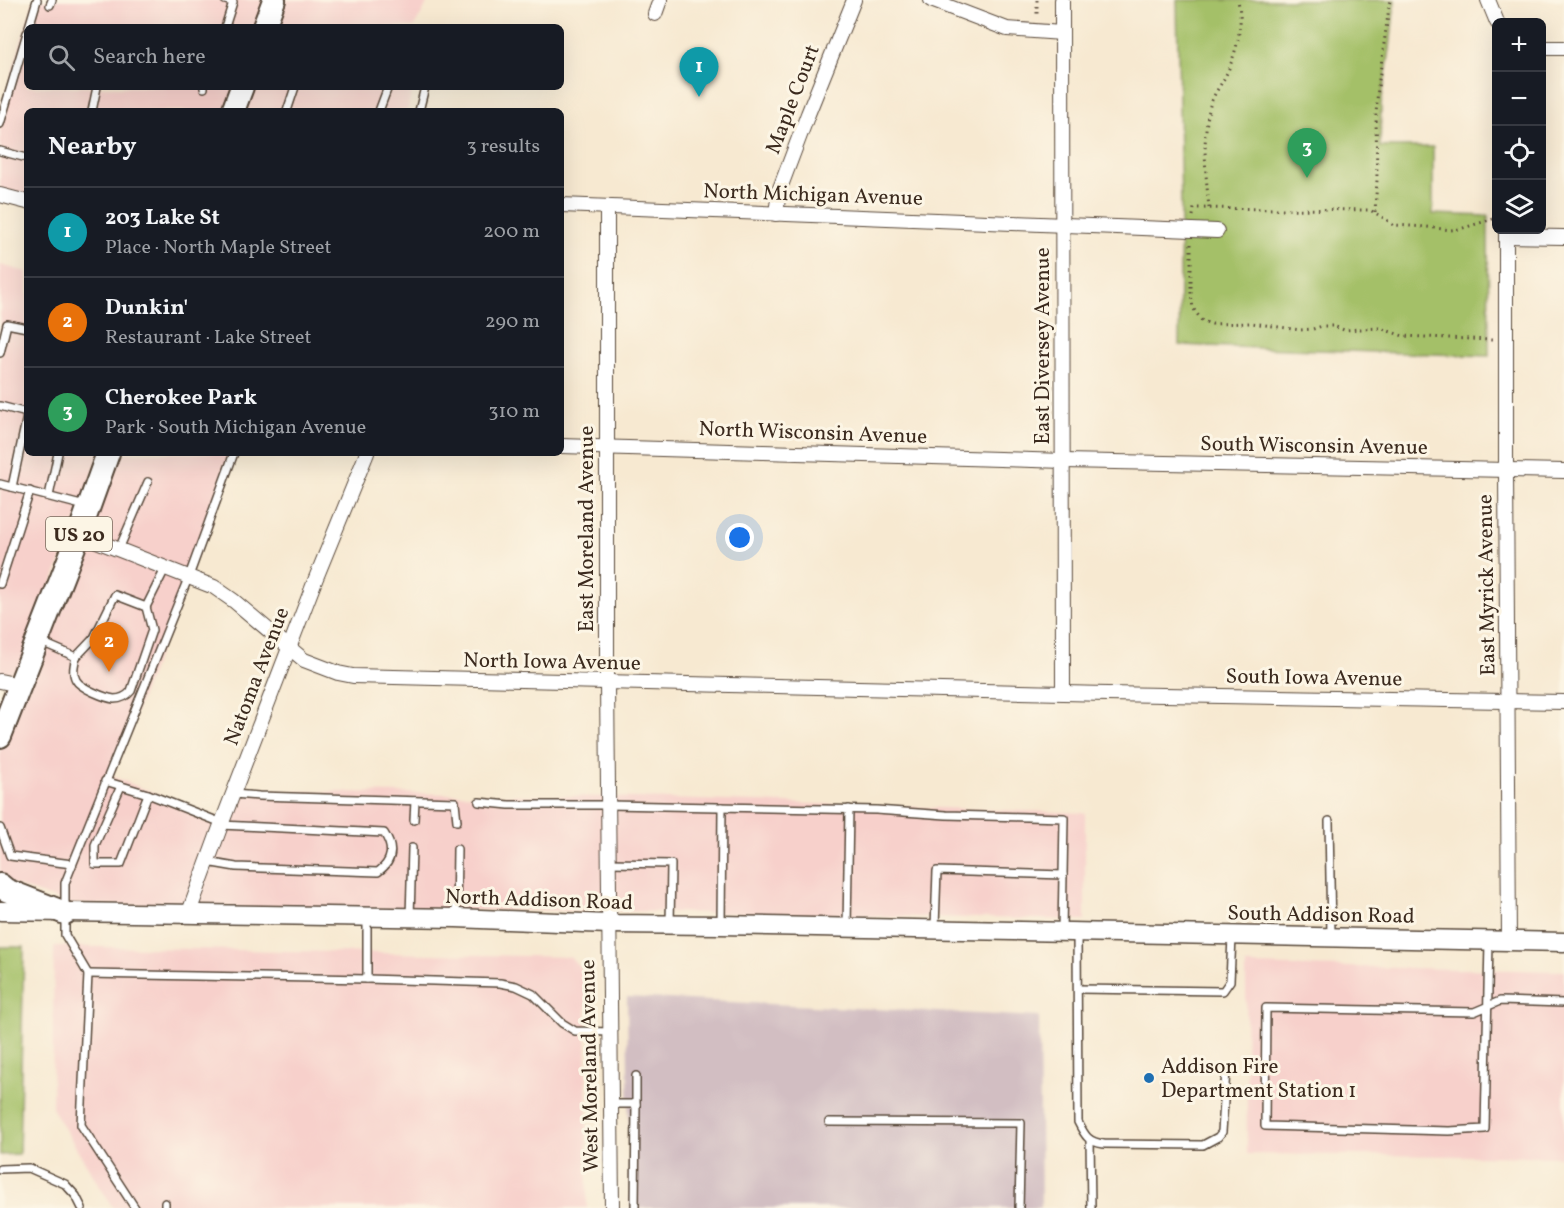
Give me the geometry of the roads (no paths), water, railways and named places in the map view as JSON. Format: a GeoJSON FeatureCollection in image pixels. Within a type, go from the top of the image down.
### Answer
{"type":"FeatureCollection","features":[{"type":"Feature","properties":{"kind":"main road"},"geometry":{"type":"LineString","coordinates":[[267,24],[274,0]]}},
{"type":"Feature","properties":{"kind":"main road"},"geometry":{"type":"LineString","coordinates":[[234,108],[241,90]]}},
{"type":"Feature","properties":{"kind":"main road","name":"US 20"},"geometry":{"type":"LineString","coordinates":[[0,736],[9,683],[37,640],[107,456]]}},
{"type":"Feature","properties":{"kind":"main road"},"geometry":{"type":"LineString","coordinates":[[0,885],[6,890],[65,913]]}},
{"type":"Feature","properties":{"kind":"street"},"geometry":{"type":"LineString","coordinates":[[655,14],[660,0]]}},
{"type":"Feature","properties":{"kind":"street","name":"Maple Court"},"geometry":{"type":"LineString","coordinates":[[776,214],[779,191],[854,0]]}},
{"type":"Feature","properties":{"kind":"street"},"geometry":{"type":"LineString","coordinates":[[931,0],[1007,29],[1062,33]]}},
{"type":"Feature","properties":{"kind":"street","name":"East Diversey Avenue"},"geometry":{"type":"LineString","coordinates":[[1062,0],[1063,692]]}},
{"type":"Feature","properties":{"kind":"street"},"geometry":{"type":"LineString","coordinates":[[1488,0],[1495,18]]}},
{"type":"Feature","properties":{"kind":"street"},"geometry":{"type":"LineString","coordinates":[[1546,48],[1564,48]]}},
{"type":"Feature","properties":{"kind":"street"},"geometry":{"type":"LineString","coordinates":[[0,195],[24,201]]}},
{"type":"Feature","properties":{"kind":"street","name":"North Michigan Avenue"},"geometry":{"type":"LineString","coordinates":[[564,206],[1217,231]]}},
{"type":"Feature","properties":{"kind":"street","name":"East Moreland Avenue"},"geometry":{"type":"LineString","coordinates":[[607,207],[609,924]]}},
{"type":"Feature","properties":{"kind":"street","name":"East Myrick Avenue"},"geometry":{"type":"LineString","coordinates":[[1506,234],[1509,941]]}},
{"type":"Feature","properties":{"kind":"street"},"geometry":{"type":"LineString","coordinates":[[1520,234],[1564,237]]}},
{"type":"Feature","properties":{"kind":"street","name":"North Wisconsin Avenue"},"geometry":{"type":"LineString","coordinates":[[564,446],[1064,461]]}},
{"type":"Feature","properties":{"kind":"street","name":"Natoma Avenue"},"geometry":{"type":"LineString","coordinates":[[188,915],[221,824],[365,456]]}},
{"type":"Feature","properties":{"kind":"street","name":"South Wisconsin Avenue"},"geometry":{"type":"LineString","coordinates":[[1064,461],[1564,471]]}},
{"type":"Feature","properties":{"kind":"street","name":"North Iowa Avenue"},"geometry":{"type":"LineString","coordinates":[[79,534],[214,587],[304,660],[352,676],[1063,692]]}},
{"type":"Feature","properties":{"kind":"street","name":"South Iowa Avenue"},"geometry":{"type":"LineString","coordinates":[[1063,692],[1564,702]]}},
{"type":"Feature","properties":{"kind":"street","name":"North Addison Road"},"geometry":{"type":"LineString","coordinates":[[0,911],[456,918],[609,924],[1070,932]]}},
{"type":"Feature","properties":{"kind":"street","name":"West Moreland Avenue"},"geometry":{"type":"LineString","coordinates":[[609,924],[612,1208]]}},
{"type":"Feature","properties":{"kind":"street","name":"South Addison Road"},"geometry":{"type":"LineString","coordinates":[[1070,932],[1564,942]]}},
{"type":"Feature","properties":{"kind":"lane"},"geometry":{"type":"LineString","coordinates":[[30,24],[37,0]]}},
{"type":"Feature","properties":{"kind":"lane"},"geometry":{"type":"LineString","coordinates":[[225,0],[233,2],[226,24]]}},
{"type":"Feature","properties":{"kind":"lane"},"geometry":{"type":"LineString","coordinates":[[0,124],[24,43]]}},
{"type":"Feature","properties":{"kind":"lane"},"geometry":{"type":"LineString","coordinates":[[93,108],[96,90]]}},
{"type":"Feature","properties":{"kind":"lane"},"geometry":{"type":"LineString","coordinates":[[288,108],[294,90]]}},
{"type":"Feature","properties":{"kind":"lane"},"geometry":{"type":"LineString","coordinates":[[380,108],[387,90]]}},
{"type":"Feature","properties":{"kind":"lane"},"geometry":{"type":"LineString","coordinates":[[420,108],[424,90]]}},
{"type":"Feature","properties":{"kind":"lane"},"geometry":{"type":"LineString","coordinates":[[0,151],[24,157]]}},
{"type":"Feature","properties":{"kind":"lane"},"geometry":{"type":"LineString","coordinates":[[0,353],[4,323],[24,327]]}},
{"type":"Feature","properties":{"kind":"lane"},"geometry":{"type":"LineString","coordinates":[[0,406],[24,413]]}},
{"type":"Feature","properties":{"kind":"lane"},"geometry":{"type":"LineString","coordinates":[[12,487],[24,429]]}},
{"type":"Feature","properties":{"kind":"lane"},"geometry":{"type":"LineString","coordinates":[[49,496],[57,456]]}},
{"type":"Feature","properties":{"kind":"lane"},"geometry":{"type":"LineString","coordinates":[[135,1208],[81,1125],[88,974],[65,935],[65,883],[189,576],[233,456]]}},
{"type":"Feature","properties":{"kind":"lane"},"geometry":{"type":"LineString","coordinates":[[119,549],[148,482]]}},
{"type":"Feature","properties":{"kind":"lane"},"geometry":{"type":"LineString","coordinates":[[0,484],[88,507]]}},
{"type":"Feature","properties":{"kind":"lane"},"geometry":{"type":"LineString","coordinates":[[0,584],[30,491]]}},
{"type":"Feature","properties":{"kind":"lane"},"geometry":{"type":"LineString","coordinates":[[146,607],[115,595],[94,638],[76,657],[73,670],[82,688],[114,699],[126,696],[131,691],[152,630],[146,607],[166,567]]}},
{"type":"Feature","properties":{"kind":"lane"},"geometry":{"type":"LineString","coordinates":[[37,640],[76,657]]}},
{"type":"Feature","properties":{"kind":"lane"},"geometry":{"type":"LineString","coordinates":[[105,781],[148,794],[221,824],[384,833],[390,841],[390,859],[378,872],[236,867],[207,862]]}},
{"type":"Feature","properties":{"kind":"lane"},"geometry":{"type":"LineString","coordinates":[[122,786],[95,845],[95,864],[121,864],[148,794]]}},
{"type":"Feature","properties":{"kind":"lane"},"geometry":{"type":"LineString","coordinates":[[233,794],[455,802],[457,821]]}},
{"type":"Feature","properties":{"kind":"lane"},"geometry":{"type":"LineString","coordinates":[[414,820],[415,801]]}},
{"type":"Feature","properties":{"kind":"lane"},"geometry":{"type":"LineString","coordinates":[[479,802],[508,805],[609,804],[849,809],[946,815],[1064,818],[1063,875],[1077,989],[1078,1122],[1084,1135],[1095,1143],[1104,1144],[1203,1145],[1218,1137],[1222,1132],[1226,1070]]}},
{"type":"Feature","properties":{"kind":"lane"},"geometry":{"type":"LineString","coordinates":[[721,925],[722,807]]}},
{"type":"Feature","properties":{"kind":"lane"},"geometry":{"type":"LineString","coordinates":[[847,927],[849,809]]}},
{"type":"Feature","properties":{"kind":"lane"},"geometry":{"type":"LineString","coordinates":[[1329,820],[1330,938]]}},
{"type":"Feature","properties":{"kind":"lane"},"geometry":{"type":"LineString","coordinates":[[0,828],[10,856],[72,864]]}},
{"type":"Feature","properties":{"kind":"lane"},"geometry":{"type":"LineString","coordinates":[[410,918],[412,848]]}},
{"type":"Feature","properties":{"kind":"lane"},"geometry":{"type":"LineString","coordinates":[[456,918],[457,849]]}},
{"type":"Feature","properties":{"kind":"lane"},"geometry":{"type":"LineString","coordinates":[[609,863],[671,864],[670,924]]}},
{"type":"Feature","properties":{"kind":"lane"},"geometry":{"type":"LineString","coordinates":[[935,930],[937,871],[1063,875]]}},
{"type":"Feature","properties":{"kind":"lane"},"geometry":{"type":"LineString","coordinates":[[367,918],[367,979]]}},
{"type":"Feature","properties":{"kind":"lane"},"geometry":{"type":"LineString","coordinates":[[1077,989],[1223,991],[1230,981],[1232,935]]}},
{"type":"Feature","properties":{"kind":"lane"},"geometry":{"type":"LineString","coordinates":[[1489,940],[1488,1006],[1485,1129],[1449,1131],[1265,1126],[1266,1008],[1474,1012],[1488,1006],[1500,1001],[1564,1003]]}},
{"type":"Feature","properties":{"kind":"lane"},"geometry":{"type":"LineString","coordinates":[[88,974],[500,983],[516,986],[533,994],[562,1023],[575,1031],[610,1032]]}},
{"type":"Feature","properties":{"kind":"lane"},"geometry":{"type":"LineString","coordinates":[[635,1208],[636,1076]]}},
{"type":"Feature","properties":{"kind":"lane"},"geometry":{"type":"LineString","coordinates":[[611,1104],[636,1104]]}},
{"type":"Feature","properties":{"kind":"lane"},"geometry":{"type":"LineString","coordinates":[[829,1122],[1021,1123],[1019,1208]]}},
{"type":"Feature","properties":{"kind":"lane"},"geometry":{"type":"LineString","coordinates":[[1090,1140],[1091,1208]]}},
{"type":"Feature","properties":{"kind":"lane"},"geometry":{"type":"LineString","coordinates":[[0,1169],[28,1168],[64,1184],[76,1196],[82,1208]]}},
{"type":"Feature","properties":{"kind":"place","name":"203 Lake St"},"geometry":{"type":"Point","coordinates":[699,97]}},
{"type":"Feature","properties":{"kind":"place","name":"Cherokee Park"},"geometry":{"type":"Point","coordinates":[1307,178]}},
{"type":"Feature","properties":{"kind":"place","name":"Dunkin'"},"geometry":{"type":"Point","coordinates":[109,672]}},
{"type":"Feature","properties":{"kind":"place","name":"Addison Fire Department Station 1"},"geometry":{"type":"Point","coordinates":[1149,1078]}}]}
